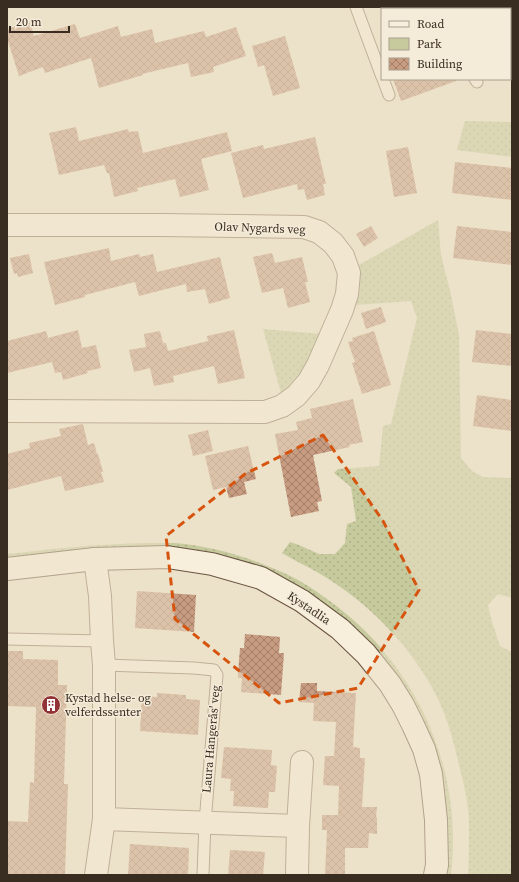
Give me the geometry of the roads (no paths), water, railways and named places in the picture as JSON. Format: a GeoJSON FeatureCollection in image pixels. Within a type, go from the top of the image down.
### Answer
{"type":"FeatureCollection","features":[{"type":"Feature","properties":{"kind":"street","name":"Olav Nygards veg"},"geometry":{"type":"LineString","coordinates":[[7,225],[304,227],[319,232],[333,243],[343,256],[349,273],[347,294],[342,310],[318,365],[309,381],[296,396],[282,406],[265,412],[7,411]]}},
{"type":"Feature","properties":{"kind":"street","name":"Kystadlia"},"geometry":{"type":"LineString","coordinates":[[7,569],[94,559],[167,558],[187,560],[212,564],[261,578],[302,601],[346,634],[366,654],[390,684],[413,725],[424,749],[431,774],[436,820],[437,865],[435,875]]}},
{"type":"Feature","properties":{"kind":"street"},"geometry":{"type":"LineString","coordinates":[[94,559],[100,596],[104,665],[104,819],[96,875]]}},
{"type":"Feature","properties":{"kind":"street"},"geometry":{"type":"LineString","coordinates":[[297,875],[302,762]]}},
{"type":"Feature","properties":{"kind":"street"},"geometry":{"type":"LineString","coordinates":[[104,819],[298,826]]}},
{"type":"Feature","properties":{"kind":"lane"},"geometry":{"type":"LineString","coordinates":[[356,7],[381,75]]}},
{"type":"Feature","properties":{"kind":"lane"},"geometry":{"type":"LineString","coordinates":[[383,80],[389,95]]}},
{"type":"Feature","properties":{"kind":"lane"},"geometry":{"type":"LineString","coordinates":[[7,639],[102,641]]}},
{"type":"Feature","properties":{"kind":"lane","name":"Laura Hangerås' veg"},"geometry":{"type":"LineString","coordinates":[[104,665],[194,668],[214,670],[217,675],[205,823],[203,875]]}},
{"type":"Feature","properties":{"kind":"place","name":"Kystad helse- og velferdssenter"},"geometry":{"type":"Point","coordinates":[51,705]}}]}
